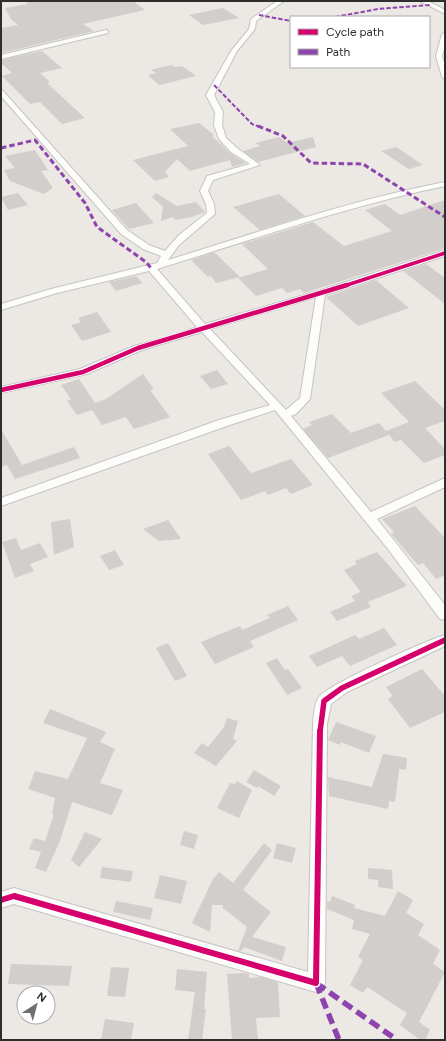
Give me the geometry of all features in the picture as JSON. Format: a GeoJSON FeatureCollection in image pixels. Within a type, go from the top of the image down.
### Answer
{"type":"FeatureCollection","features":[{"type":"Feature","properties":{"kind":"street"},"geometry":{"type":"LineString","coordinates":[[156,267],[165,254],[191,229],[211,214],[210,204],[204,191],[210,178],[256,165],[234,150],[223,139],[218,124],[219,112],[211,100],[211,91],[223,74],[234,51],[252,29],[253,20],[281,1]]}},
{"type":"Feature","properties":{"kind":"street"},"geometry":{"type":"LineString","coordinates":[[423,1],[443,11]]}},
{"type":"Feature","properties":{"kind":"street"},"geometry":{"type":"LineString","coordinates":[[1,57],[106,32]]}},
{"type":"Feature","properties":{"kind":"street"},"geometry":{"type":"LineString","coordinates":[[445,34],[439,56],[445,77]]}},
{"type":"Feature","properties":{"kind":"street"},"geometry":{"type":"LineString","coordinates":[[1,92],[124,232],[137,243],[165,254]]}},
{"type":"Feature","properties":{"kind":"street"},"geometry":{"type":"LineString","coordinates":[[1,307],[54,291],[156,267],[405,192],[445,184]]}},
{"type":"Feature","properties":{"kind":"street"},"geometry":{"type":"LineString","coordinates":[[1,390],[83,372],[138,348],[179,337],[445,253]]}},
{"type":"Feature","properties":{"kind":"street"},"geometry":{"type":"LineString","coordinates":[[156,267],[205,328],[278,406],[445,615]]}},
{"type":"Feature","properties":{"kind":"street"},"geometry":{"type":"LineString","coordinates":[[285,416],[292,412],[305,399],[321,293]]}},
{"type":"Feature","properties":{"kind":"street"},"geometry":{"type":"LineString","coordinates":[[1,502],[223,423],[278,406]]}},
{"type":"Feature","properties":{"kind":"street"},"geometry":{"type":"LineString","coordinates":[[369,518],[445,482]]}},
{"type":"Feature","properties":{"kind":"street"},"geometry":{"type":"LineString","coordinates":[[1,900],[14,896],[316,983],[320,724],[324,701],[342,688],[445,640]]}},
{"type":"Feature","properties":{"kind":"building"},"geometry":{"type":"Polygon","coordinates":[[[25,1],[133,1],[145,10],[83,24],[94,31],[1,53],[1,28],[18,25],[11,19],[5,8],[28,4],[25,1]]]}},
{"type":"Feature","properties":{"kind":"building"},"geometry":{"type":"Polygon","coordinates":[[[223,8],[239,18],[203,25],[189,15],[223,8]]]}},
{"type":"Feature","properties":{"kind":"building"},"geometry":{"type":"Polygon","coordinates":[[[42,51],[62,68],[40,73],[50,82],[47,83],[85,118],[62,124],[40,102],[30,104],[2,76],[12,73],[1,63],[1,60],[42,51]]]}},
{"type":"Feature","properties":{"kind":"building"},"geometry":{"type":"Polygon","coordinates":[[[171,65],[175,67],[182,66],[196,76],[159,85],[148,75],[156,73],[151,70],[171,65]]]}},
{"type":"Feature","properties":{"kind":"building"},"geometry":{"type":"Polygon","coordinates":[[[199,123],[214,135],[212,136],[230,153],[246,163],[232,167],[230,160],[190,171],[177,159],[165,172],[169,177],[155,181],[133,160],[188,146],[170,129],[199,123]]]}},
{"type":"Feature","properties":{"kind":"building"},"geometry":{"type":"Polygon","coordinates":[[[279,137],[287,143],[313,137],[316,147],[258,162],[243,151],[260,146],[255,143],[279,137]]]}},
{"type":"Feature","properties":{"kind":"building"},"geometry":{"type":"Polygon","coordinates":[[[396,147],[423,165],[409,169],[381,151],[396,147]]]}},
{"type":"Feature","properties":{"kind":"building"},"geometry":{"type":"Polygon","coordinates":[[[35,150],[48,170],[41,171],[53,188],[44,194],[10,181],[4,170],[15,168],[5,156],[35,150]]]}},
{"type":"Feature","properties":{"kind":"building"},"geometry":{"type":"Polygon","coordinates":[[[18,193],[28,205],[8,210],[1,197],[18,193]]]}},
{"type":"Feature","properties":{"kind":"building"},"geometry":{"type":"Polygon","coordinates":[[[156,193],[177,206],[196,202],[205,212],[192,217],[175,220],[173,217],[161,221],[163,207],[152,197],[156,193]]]}},
{"type":"Feature","properties":{"kind":"building"},"geometry":{"type":"Polygon","coordinates":[[[279,194],[305,216],[260,230],[233,207],[279,194]]]}},
{"type":"Feature","properties":{"kind":"building"},"geometry":{"type":"Polygon","coordinates":[[[445,200],[445,248],[304,293],[300,289],[287,293],[282,288],[256,296],[238,278],[268,269],[242,244],[313,222],[344,246],[392,231],[365,210],[385,204],[400,215],[445,200]]]}},
{"type":"Feature","properties":{"kind":"building"},"geometry":{"type":"Polygon","coordinates":[[[136,203],[154,223],[129,229],[112,210],[136,203]]]}},
{"type":"Feature","properties":{"kind":"building"},"geometry":{"type":"Polygon","coordinates":[[[215,253],[240,277],[216,283],[210,275],[208,277],[191,260],[215,253]]]}},
{"type":"Feature","properties":{"kind":"building"},"geometry":{"type":"Polygon","coordinates":[[[426,264],[445,278],[445,304],[403,271],[426,264]]]}},
{"type":"Feature","properties":{"kind":"building"},"geometry":{"type":"Polygon","coordinates":[[[136,276],[142,283],[116,291],[109,282],[136,276]]]}},
{"type":"Feature","properties":{"kind":"building"},"geometry":{"type":"Polygon","coordinates":[[[376,280],[409,308],[358,326],[326,297],[376,280]]]}},
{"type":"Feature","properties":{"kind":"building"},"geometry":{"type":"Polygon","coordinates":[[[97,312],[111,332],[82,341],[71,325],[81,322],[78,318],[97,312]]]}},
{"type":"Feature","properties":{"kind":"building"},"geometry":{"type":"Polygon","coordinates":[[[217,370],[228,384],[211,389],[200,376],[217,370]]]}},
{"type":"Feature","properties":{"kind":"building"},"geometry":{"type":"Polygon","coordinates":[[[143,374],[154,389],[150,390],[170,417],[134,429],[126,417],[102,425],[92,410],[77,415],[67,401],[71,399],[61,385],[79,379],[95,403],[106,399],[143,374]]]}},
{"type":"Feature","properties":{"kind":"building"},"geometry":{"type":"Polygon","coordinates":[[[415,381],[445,410],[445,421],[425,428],[445,449],[445,455],[424,463],[401,440],[395,442],[389,435],[328,458],[303,429],[312,425],[309,422],[332,414],[351,433],[379,423],[386,431],[409,422],[381,393],[415,381]]]}},
{"type":"Feature","properties":{"kind":"building"},"geometry":{"type":"Polygon","coordinates":[[[1,429],[22,465],[74,447],[80,458],[15,479],[7,465],[1,467],[1,429]]]}},
{"type":"Feature","properties":{"kind":"building"},"geometry":{"type":"Polygon","coordinates":[[[229,446],[251,473],[291,459],[313,485],[291,494],[286,488],[268,495],[265,491],[241,500],[208,454],[229,446]]]}},
{"type":"Feature","properties":{"kind":"building"},"geometry":{"type":"Polygon","coordinates":[[[415,506],[445,538],[445,575],[436,579],[423,563],[418,565],[391,534],[394,532],[382,519],[415,506]]]}},
{"type":"Feature","properties":{"kind":"building"},"geometry":{"type":"Polygon","coordinates":[[[70,519],[74,547],[54,555],[51,522],[70,519]]]}},
{"type":"Feature","properties":{"kind":"building"},"geometry":{"type":"Polygon","coordinates":[[[168,520],[181,539],[159,541],[143,529],[168,520]]]}},
{"type":"Feature","properties":{"kind":"building"},"geometry":{"type":"Polygon","coordinates":[[[16,538],[21,550],[40,543],[48,557],[30,564],[34,571],[15,578],[2,542],[16,538]]]}},
{"type":"Feature","properties":{"kind":"building"},"geometry":{"type":"Polygon","coordinates":[[[115,550],[124,565],[109,570],[100,556],[115,550]]]}},
{"type":"Feature","properties":{"kind":"building"},"geometry":{"type":"Polygon","coordinates":[[[377,552],[407,586],[368,602],[371,607],[337,621],[330,612],[355,601],[351,596],[361,592],[344,570],[357,564],[355,561],[377,552]]]}},
{"type":"Feature","properties":{"kind":"building"},"geometry":{"type":"Polygon","coordinates":[[[288,606],[298,620],[250,641],[254,647],[215,664],[201,642],[240,626],[242,630],[270,618],[267,615],[288,606]]]}},
{"type":"Feature","properties":{"kind":"building"},"geometry":{"type":"Polygon","coordinates":[[[384,628],[397,645],[350,666],[342,656],[317,667],[309,656],[355,635],[359,639],[384,628]]]}},
{"type":"Feature","properties":{"kind":"building"},"geometry":{"type":"Polygon","coordinates":[[[168,643],[187,676],[175,681],[156,648],[168,643]]]}},
{"type":"Feature","properties":{"kind":"building"},"geometry":{"type":"Polygon","coordinates":[[[277,658],[285,670],[288,669],[302,688],[287,695],[266,663],[277,658]]]}},
{"type":"Feature","properties":{"kind":"building"},"geometry":{"type":"Polygon","coordinates":[[[422,669],[445,696],[445,712],[410,728],[388,699],[393,696],[386,687],[422,669]]]}},
{"type":"Feature","properties":{"kind":"building"},"geometry":{"type":"Polygon","coordinates":[[[50,709],[106,732],[100,742],[115,749],[100,783],[123,790],[112,815],[72,802],[60,841],[46,872],[35,868],[41,852],[29,849],[34,838],[45,841],[54,814],[52,814],[55,798],[28,789],[35,771],[68,779],[87,738],[43,723],[50,709]]]}},
{"type":"Feature","properties":{"kind":"building"},"geometry":{"type":"Polygon","coordinates":[[[227,718],[238,721],[233,739],[237,741],[216,766],[194,753],[202,743],[208,747],[224,727],[227,718]]]}},
{"type":"Feature","properties":{"kind":"building"},"geometry":{"type":"Polygon","coordinates":[[[336,722],[376,736],[369,753],[341,742],[340,745],[328,740],[336,722]]]}},
{"type":"Feature","properties":{"kind":"building"},"geometry":{"type":"Polygon","coordinates":[[[383,754],[407,758],[406,770],[399,769],[395,802],[389,801],[388,809],[329,796],[328,777],[372,787],[383,754]]]}},
{"type":"Feature","properties":{"kind":"building"},"geometry":{"type":"Polygon","coordinates":[[[254,770],[281,786],[274,796],[258,786],[257,788],[246,782],[254,770]]]}},
{"type":"Feature","properties":{"kind":"building"},"geometry":{"type":"Polygon","coordinates":[[[237,781],[252,790],[239,818],[217,808],[230,783],[235,784],[237,781]]]}},
{"type":"Feature","properties":{"kind":"building"},"geometry":{"type":"Polygon","coordinates":[[[184,831],[198,835],[194,849],[180,845],[184,831]]]}},
{"type":"Feature","properties":{"kind":"building"},"geometry":{"type":"Polygon","coordinates":[[[85,832],[102,839],[79,867],[71,860],[85,832]]]}},
{"type":"Feature","properties":{"kind":"building"},"geometry":{"type":"Polygon","coordinates":[[[264,843],[272,850],[243,890],[271,912],[252,937],[286,947],[282,961],[244,947],[241,951],[238,951],[247,927],[223,908],[223,905],[212,905],[210,932],[192,923],[213,879],[219,872],[233,883],[264,843]]]}},
{"type":"Feature","properties":{"kind":"building"},"geometry":{"type":"Polygon","coordinates":[[[277,843],[296,848],[292,863],[273,858],[277,843]]]}},
{"type":"Feature","properties":{"kind":"building"},"geometry":{"type":"Polygon","coordinates":[[[102,867],[133,871],[131,882],[100,878],[102,867]]]}},
{"type":"Feature","properties":{"kind":"building"},"geometry":{"type":"Polygon","coordinates":[[[368,868],[392,870],[393,889],[378,887],[378,880],[368,879],[368,868]]]}},
{"type":"Feature","properties":{"kind":"building"},"geometry":{"type":"Polygon","coordinates":[[[160,875],[187,881],[181,904],[154,898],[160,875]]]}},
{"type":"Feature","properties":{"kind":"building"},"geometry":{"type":"Polygon","coordinates":[[[398,891],[413,900],[406,913],[424,924],[418,935],[440,950],[433,964],[445,972],[419,1022],[430,1030],[425,1040],[420,1040],[400,1025],[407,1013],[367,987],[363,993],[350,985],[363,960],[358,957],[370,934],[352,929],[354,920],[327,909],[327,901],[330,902],[332,896],[355,905],[354,908],[385,916],[398,891]]]}},
{"type":"Feature","properties":{"kind":"building"},"geometry":{"type":"Polygon","coordinates":[[[116,901],[153,908],[150,920],[113,912],[116,901]]]}},
{"type":"Feature","properties":{"kind":"building"},"geometry":{"type":"Polygon","coordinates":[[[11,964],[72,966],[69,986],[8,984],[11,964]]]}},
{"type":"Feature","properties":{"kind":"building"},"geometry":{"type":"Polygon","coordinates":[[[111,967],[129,968],[125,997],[107,996],[111,967]]]}},
{"type":"Feature","properties":{"kind":"building"},"geometry":{"type":"Polygon","coordinates":[[[177,969],[207,972],[204,1009],[206,1009],[202,1040],[188,1039],[195,992],[175,990],[177,969]]]}},
{"type":"Feature","properties":{"kind":"building"},"geometry":{"type":"Polygon","coordinates":[[[227,974],[249,974],[249,978],[261,977],[278,982],[280,1017],[256,1018],[258,1040],[232,1040],[227,974]]]}},
{"type":"Feature","properties":{"kind":"building"},"geometry":{"type":"Polygon","coordinates":[[[105,1019],[134,1023],[131,1040],[101,1040],[105,1019]]]}},
{"type":"Feature","properties":{"kind":"marked path"},"geometry":{"type":"LineString","coordinates":[[340,16],[378,9],[430,5]]}},
{"type":"Feature","properties":{"kind":"marked path"},"geometry":{"type":"LineString","coordinates":[[259,15],[290,21]]}},
{"type":"Feature","properties":{"kind":"marked path"},"geometry":{"type":"LineString","coordinates":[[214,85],[252,124],[283,136],[311,163],[363,164],[445,217]]}},
{"type":"Feature","properties":{"kind":"marked path"},"geometry":{"type":"LineString","coordinates":[[1,148],[35,140],[85,203],[97,227],[146,262],[151,268]]}},
{"type":"Feature","properties":{"kind":"marked path"},"geometry":{"type":"LineString","coordinates":[[316,983],[397,1040]]}},
{"type":"Feature","properties":{"kind":"marked path"},"geometry":{"type":"LineString","coordinates":[[316,983],[339,1040]]}},
{"type":"Feature","properties":{"kind":"cycle path"},"geometry":{"type":"LineString","coordinates":[[1,390],[83,372],[138,348],[179,337],[219,322],[321,293],[445,253]]}},
{"type":"Feature","properties":{"kind":"cycle path"},"geometry":{"type":"LineString","coordinates":[[1,900],[14,896],[316,983],[320,724],[324,701],[342,688],[445,640]]}}]}
